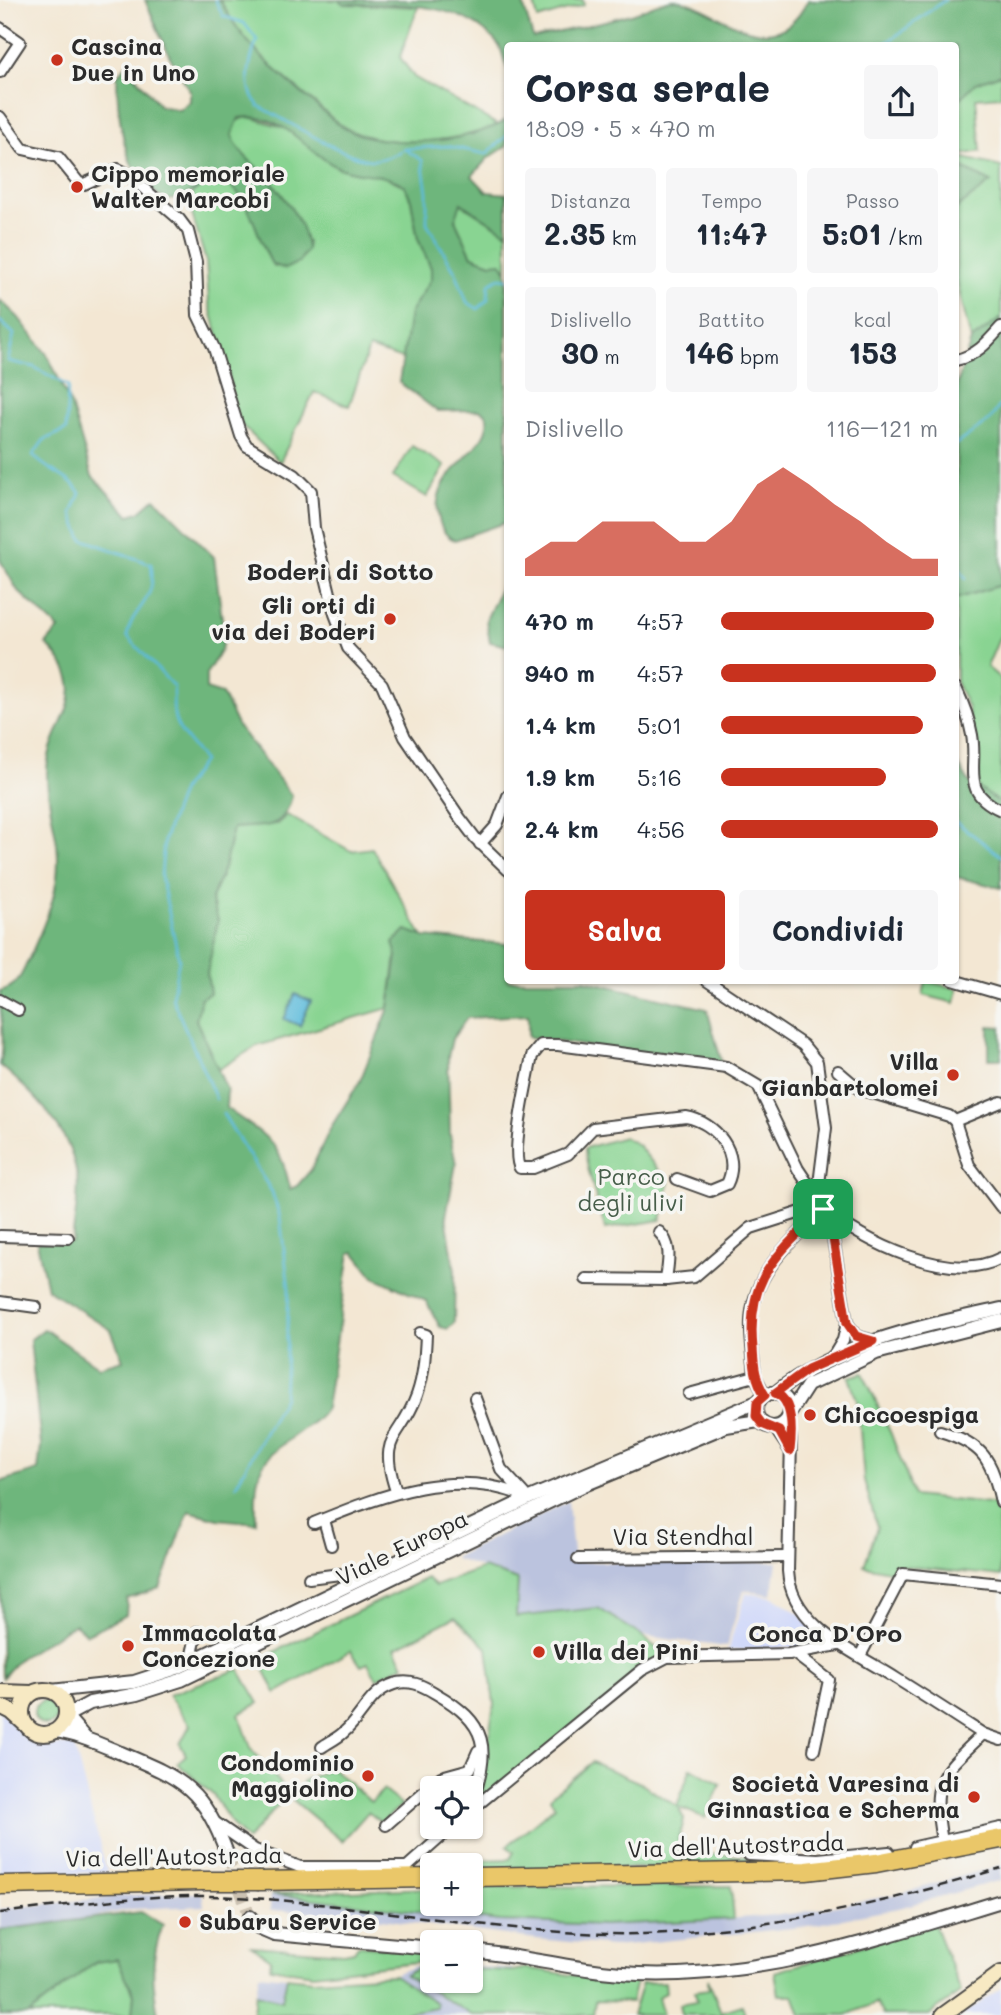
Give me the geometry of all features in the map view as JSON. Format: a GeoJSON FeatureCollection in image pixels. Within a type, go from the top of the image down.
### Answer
{"type":"FeatureCollection","features":[{"type":"Feature","properties":{"kind":"highway","name":"Via dell'Autostrada"},"geometry":{"type":"LineString","coordinates":[[483,1877],[806,1871],[876,1863],[1001,1839]]}},
{"type":"Feature","properties":{"kind":"highway"},"geometry":{"type":"LineString","coordinates":[[0,1878],[41,1877],[66,1883]]}},
{"type":"Feature","properties":{"kind":"highway","name":"Via dell'Autostrada"},"geometry":{"type":"LineString","coordinates":[[0,1885],[420,1878]]}},
{"type":"Feature","properties":{"kind":"main road"},"geometry":{"type":"LineString","coordinates":[[0,1692],[51,1691],[61,1698],[65,1716],[55,1731],[41,1734],[0,1706]]}},
{"type":"Feature","properties":{"kind":"main road"},"geometry":{"type":"LineString","coordinates":[[25,1724],[21,1710],[32,1693]]}},
{"type":"Feature","properties":{"kind":"main road"},"geometry":{"type":"LineString","coordinates":[[943,2015],[1001,1973]]}},
{"type":"Feature","properties":{"kind":"street"},"geometry":{"type":"LineString","coordinates":[[0,28],[20,42],[0,72]]}},
{"type":"Feature","properties":{"kind":"street"},"geometry":{"type":"LineString","coordinates":[[0,117],[23,149],[58,158],[79,183],[84,184],[118,169],[126,173],[179,219],[188,231],[196,262],[198,315],[214,348],[241,436],[247,446],[295,475],[311,491],[314,528],[335,614],[348,648],[382,684],[405,737],[480,844],[504,866]]}},
{"type":"Feature","properties":{"kind":"street"},"geometry":{"type":"LineString","coordinates":[[959,359],[969,357],[985,346],[1001,327]]}},
{"type":"Feature","properties":{"kind":"street"},"geometry":{"type":"LineString","coordinates":[[959,695],[973,737],[971,776],[979,797],[1001,810]]}},
{"type":"Feature","properties":{"kind":"street"},"geometry":{"type":"LineString","coordinates":[[480,844],[496,825],[504,806]]}},
{"type":"Feature","properties":{"kind":"street"},"geometry":{"type":"LineString","coordinates":[[959,982],[1001,994]]}},
{"type":"Feature","properties":{"kind":"street"},"geometry":{"type":"LineString","coordinates":[[712,984],[803,1045],[817,1062],[826,1128],[824,1208],[847,1323],[844,1339],[831,1360]]}},
{"type":"Feature","properties":{"kind":"street"},"geometry":{"type":"LineString","coordinates":[[0,1000],[18,1010]]}},
{"type":"Feature","properties":{"kind":"street"},"geometry":{"type":"LineString","coordinates":[[677,1179],[710,1191],[727,1184],[731,1175],[724,1143],[716,1131],[699,1119],[686,1117],[593,1129],[568,1154],[533,1168],[520,1168],[517,1158],[523,1109],[532,1056],[536,1050],[541,1045],[569,1046],[726,1067],[758,1086],[798,1169],[824,1208],[876,1243],[915,1258],[968,1267],[1001,1258]]}},
{"type":"Feature","properties":{"kind":"street"},"geometry":{"type":"LineString","coordinates":[[838,1071],[859,1089],[949,1116],[956,1121],[969,1164],[1001,1207]]}},
{"type":"Feature","properties":{"kind":"street"},"geometry":{"type":"LineString","coordinates":[[956,1121],[1001,1102]]}},
{"type":"Feature","properties":{"kind":"street"},"geometry":{"type":"LineString","coordinates":[[586,1279],[666,1280],[694,1277],[751,1228],[801,1212],[824,1208]]}},
{"type":"Feature","properties":{"kind":"street"},"geometry":{"type":"LineString","coordinates":[[824,1208],[782,1251],[763,1276],[754,1298],[751,1322],[755,1376],[766,1397],[788,1402],[788,1557],[793,1595],[838,1645],[860,1656],[983,1734],[1001,1740]]}},
{"type":"Feature","properties":{"kind":"street"},"geometry":{"type":"LineString","coordinates":[[659,1232],[666,1238],[669,1250],[666,1280]]}},
{"type":"Feature","properties":{"kind":"street"},"geometry":{"type":"LineString","coordinates":[[0,1236],[68,1238]]}},
{"type":"Feature","properties":{"kind":"street"},"geometry":{"type":"LineString","coordinates":[[0,1302],[36,1307]]}},
{"type":"Feature","properties":{"kind":"street","name":"Viale Europa"},"geometry":{"type":"LineString","coordinates":[[51,1691],[134,1682],[195,1660],[349,1582],[529,1498],[766,1397],[808,1369],[873,1341],[1001,1309]]}},
{"type":"Feature","properties":{"kind":"street"},"geometry":{"type":"LineString","coordinates":[[775,1428],[789,1416],[808,1385],[876,1353],[1001,1321]]}},
{"type":"Feature","properties":{"kind":"street"},"geometry":{"type":"LineString","coordinates":[[847,1323],[856,1336],[873,1341]]}},
{"type":"Feature","properties":{"kind":"street"},"geometry":{"type":"LineString","coordinates":[[396,1491],[386,1461],[397,1430],[416,1397],[424,1369],[426,1335],[420,1333]]}},
{"type":"Feature","properties":{"kind":"street"},"geometry":{"type":"LineString","coordinates":[[690,1394],[755,1376]]}},
{"type":"Feature","properties":{"kind":"street"},"geometry":{"type":"LineString","coordinates":[[766,1397],[755,1412],[759,1421],[775,1428],[790,1451]]}},
{"type":"Feature","properties":{"kind":"street"},"geometry":{"type":"LineString","coordinates":[[475,1398],[501,1469],[529,1498]]}},
{"type":"Feature","properties":{"kind":"street","name":"Viale Europa"},"geometry":{"type":"LineString","coordinates":[[65,1716],[93,1702],[137,1694],[181,1680],[573,1490],[736,1423],[759,1421]]}},
{"type":"Feature","properties":{"kind":"street"},"geometry":{"type":"LineString","coordinates":[[940,1431],[967,1439],[987,1459],[997,1480],[1001,1502]]}},
{"type":"Feature","properties":{"kind":"street"},"geometry":{"type":"LineString","coordinates":[[331,1545],[319,1522],[396,1491],[478,1482],[506,1488],[529,1498]]}},
{"type":"Feature","properties":{"kind":"street","name":"Via Stendhal"},"geometry":{"type":"LineString","coordinates":[[578,1559],[788,1557]]}},
{"type":"Feature","properties":{"kind":"street","name":"Viale Europa"},"geometry":{"type":"LineString","coordinates":[[309,1578],[340,1574],[349,1582]]}},
{"type":"Feature","properties":{"kind":"street"},"geometry":{"type":"LineString","coordinates":[[860,1656],[903,1574],[1001,1584]]}},
{"type":"Feature","properties":{"kind":"street"},"geometry":{"type":"LineString","coordinates":[[195,1660],[192,1654],[197,1632]]}},
{"type":"Feature","properties":{"kind":"street"},"geometry":{"type":"LineString","coordinates":[[483,1798],[642,1670],[667,1657],[795,1654],[838,1645]]}},
{"type":"Feature","properties":{"kind":"street"},"geometry":{"type":"LineString","coordinates":[[795,1654],[829,1680],[814,1751]]}},
{"type":"Feature","properties":{"kind":"street"},"geometry":{"type":"LineString","coordinates":[[322,1747],[345,1731],[377,1693],[407,1682],[431,1690],[457,1706],[475,1723],[482,1744],[479,1776]]}},
{"type":"Feature","properties":{"kind":"street"},"geometry":{"type":"LineString","coordinates":[[65,1716],[85,1738]]}},
{"type":"Feature","properties":{"kind":"street"},"geometry":{"type":"LineString","coordinates":[[55,1731],[85,1738],[174,1776],[196,1794],[216,1823],[228,1856]]}},
{"type":"Feature","properties":{"kind":"street"},"geometry":{"type":"LineString","coordinates":[[386,1825],[441,1777],[470,1769],[477,1759],[478,1731]]}},
{"type":"Feature","properties":{"kind":"street"},"geometry":{"type":"LineString","coordinates":[[942,1841],[936,1802],[939,1781],[951,1765],[983,1734]]}},
{"type":"Feature","properties":{"kind":"street"},"geometry":{"type":"LineString","coordinates":[[216,1823],[255,1850],[300,1867],[407,1867],[438,1839]]}},
{"type":"Feature","properties":{"kind":"street"},"geometry":{"type":"LineString","coordinates":[[749,1855],[852,1858],[1001,1828]]}},
{"type":"Feature","properties":{"kind":"street"},"geometry":{"type":"LineString","coordinates":[[483,1953],[593,1972],[688,1973],[811,1956],[1001,1901]]}},
{"type":"Feature","properties":{"kind":"street"},"geometry":{"type":"LineString","coordinates":[[250,1917],[260,1928],[274,1934],[420,1947]]}},
{"type":"Feature","properties":{"kind":"shaded area"},"geometry":{"type":"Polygon","coordinates":[[[568,1501],[574,1562],[777,1562],[772,1595],[744,1590],[726,1647],[639,1635],[598,1608],[516,1617],[518,1580],[453,1558],[568,1501]]]}},
{"type":"Feature","properties":{"kind":"shaded area"},"geometry":{"type":"Polygon","coordinates":[[[746,1593],[774,1597],[801,1615],[825,1640],[823,1646],[727,1651],[746,1593]]]}},
{"type":"Feature","properties":{"kind":"shaded area"},"geometry":{"type":"Polygon","coordinates":[[[0,1710],[34,1741],[51,1746],[74,1745],[107,1872],[0,1876],[0,1710]]]}},
{"type":"Feature","properties":{"kind":"shaded area"},"geometry":{"type":"Polygon","coordinates":[[[1001,1865],[1001,1880],[899,1908],[802,1927],[613,1946],[359,1916],[270,1910],[271,1894],[420,1912],[420,1916],[603,1925],[707,1921],[798,1913],[899,1894],[1001,1865]]]}},
{"type":"Feature","properties":{"kind":"shaded area"},"geometry":{"type":"Polygon","coordinates":[[[202,1893],[204,1906],[132,1909],[73,1921],[0,1930],[0,1909],[131,1895],[202,1893]]]}},
{"type":"Feature","properties":{"kind":"shaded area"},"geometry":{"type":"Polygon","coordinates":[[[420,1966],[420,1993],[483,1993],[483,1967],[512,1968],[512,2015],[252,2015],[259,1974],[313,1980],[394,1974],[420,1966]]]}},
{"type":"Feature","properties":{"kind":"shaded area"},"geometry":{"type":"Polygon","coordinates":[[[1001,1988],[1001,2015],[962,2015],[968,2011],[1001,1988]]]}},
{"type":"Feature","properties":{"kind":"green space"},"geometry":{"type":"Polygon","coordinates":[[[145,0],[220,0],[251,45],[276,70],[346,129],[383,139],[428,141],[472,134],[504,120],[504,148],[487,159],[472,176],[487,192],[504,194],[504,231],[461,203],[455,220],[472,256],[491,263],[501,262],[504,266],[504,523],[455,540],[443,529],[439,519],[438,502],[443,487],[451,473],[482,438],[487,426],[486,414],[480,410],[437,411],[399,382],[410,313],[431,279],[431,268],[418,239],[411,200],[405,186],[388,178],[337,167],[282,126],[270,121],[239,118],[232,135],[235,142],[283,195],[306,241],[307,250],[299,262],[285,269],[272,264],[247,207],[241,197],[224,181],[165,200],[143,182],[130,160],[122,132],[117,76],[126,65],[160,106],[179,110],[190,101],[190,91],[170,57],[145,0]]]}},
{"type":"Feature","properties":{"kind":"green space"},"geometry":{"type":"Polygon","coordinates":[[[220,0],[338,0],[344,4],[418,7],[400,57],[414,77],[498,125],[465,136],[409,142],[373,138],[350,131],[263,58],[240,31],[220,0]]]}},
{"type":"Feature","properties":{"kind":"green space"},"geometry":{"type":"Polygon","coordinates":[[[338,0],[522,0],[533,38],[615,18],[673,0],[689,3],[742,28],[760,33],[777,31],[793,21],[808,0],[1001,0],[1001,74],[975,83],[959,100],[959,42],[504,42],[504,58],[498,44],[483,30],[466,19],[447,12],[406,5],[344,4],[338,0]]]}},
{"type":"Feature","properties":{"kind":"green space"},"geometry":{"type":"Polygon","coordinates":[[[533,0],[583,0],[584,5],[538,19],[533,0]]]}},
{"type":"Feature","properties":{"kind":"green space"},"geometry":{"type":"Polygon","coordinates":[[[1001,74],[1001,96],[976,98],[981,151],[959,155],[959,100],[975,83],[1001,74]]]}},
{"type":"Feature","properties":{"kind":"green space"},"geometry":{"type":"Polygon","coordinates":[[[250,117],[288,129],[337,167],[381,175],[405,186],[411,200],[418,239],[431,268],[431,279],[410,313],[405,360],[369,348],[349,406],[314,392],[280,462],[235,419],[229,377],[209,303],[206,262],[192,214],[193,192],[210,182],[224,181],[234,188],[248,207],[275,267],[299,262],[307,249],[307,242],[270,180],[234,143],[234,125],[250,117]]]}},
{"type":"Feature","properties":{"kind":"green space"},"geometry":{"type":"Polygon","coordinates":[[[959,157],[1001,167],[1001,319],[971,340],[959,290],[959,207],[991,182],[959,166],[959,157]]]}},
{"type":"Feature","properties":{"kind":"green space"},"geometry":{"type":"Polygon","coordinates":[[[959,166],[991,182],[959,207],[959,166]]]}},
{"type":"Feature","properties":{"kind":"green space"},"geometry":{"type":"Polygon","coordinates":[[[460,203],[504,231],[504,267],[501,263],[491,263],[472,256],[455,220],[460,203]]]}},
{"type":"Feature","properties":{"kind":"green space"},"geometry":{"type":"Polygon","coordinates":[[[0,300],[18,317],[48,356],[71,405],[92,476],[129,515],[139,512],[155,498],[214,557],[224,634],[221,650],[206,674],[206,689],[222,694],[237,725],[292,796],[288,808],[278,821],[263,826],[233,828],[224,868],[211,899],[218,920],[207,973],[210,993],[201,998],[196,1020],[227,1090],[226,1108],[269,1140],[281,1159],[290,1189],[297,1186],[311,1170],[331,1127],[360,1081],[389,1008],[397,956],[393,943],[406,930],[424,937],[504,944],[504,984],[601,984],[707,1009],[723,1067],[528,1037],[528,1015],[467,1018],[452,1039],[448,1057],[450,1135],[456,1164],[446,1216],[455,1271],[454,1323],[448,1329],[440,1327],[426,1301],[374,1277],[354,1252],[350,1253],[326,1408],[318,1418],[278,1448],[263,1465],[257,1487],[256,1523],[218,1519],[189,1511],[160,1588],[127,1599],[126,1615],[87,1634],[75,1624],[20,1658],[2,1678],[0,1482],[38,1470],[41,1445],[30,1340],[44,1329],[99,1367],[123,1360],[111,1330],[47,1289],[37,1242],[72,1242],[77,1176],[67,1142],[59,1127],[37,1100],[0,1065],[3,1038],[0,991],[17,981],[24,970],[56,887],[57,845],[47,771],[50,753],[71,693],[69,678],[62,662],[46,644],[59,629],[18,591],[0,560],[0,300]]]}},
{"type":"Feature","properties":{"kind":"green space"},"geometry":{"type":"Polygon","coordinates":[[[1001,318],[1001,585],[959,598],[959,378],[971,340],[1001,318]]]}},
{"type":"Feature","properties":{"kind":"green space"},"geometry":{"type":"Polygon","coordinates":[[[412,446],[445,466],[427,497],[393,477],[412,446]]]}},
{"type":"Feature","properties":{"kind":"green space"},"geometry":{"type":"Polygon","coordinates":[[[1001,573],[1001,634],[987,667],[1001,679],[1001,805],[982,794],[974,775],[968,708],[959,688],[959,591],[1001,573]]]}},
{"type":"Feature","properties":{"kind":"green space"},"geometry":{"type":"Polygon","coordinates":[[[504,575],[504,645],[490,642],[486,620],[504,575]]]}},
{"type":"Feature","properties":{"kind":"green space"},"geometry":{"type":"Polygon","coordinates":[[[959,766],[969,782],[1001,803],[1001,888],[959,878],[959,766]]]}},
{"type":"Feature","properties":{"kind":"green space"},"geometry":{"type":"Polygon","coordinates":[[[287,815],[351,851],[372,848],[423,937],[406,930],[395,962],[389,1008],[257,1046],[217,1070],[196,1020],[201,998],[209,993],[207,973],[218,920],[211,899],[224,868],[233,828],[277,824],[287,815]]]}},
{"type":"Feature","properties":{"kind":"green space"},"geometry":{"type":"Polygon","coordinates":[[[925,984],[958,989],[955,1003],[923,995],[925,984]]]}},
{"type":"Feature","properties":{"kind":"green space"},"geometry":{"type":"Polygon","coordinates":[[[989,1026],[1001,1027],[1001,1059],[989,1059],[989,1026]]]}},
{"type":"Feature","properties":{"kind":"green space","name":"Parco degli ulivi"},"geometry":{"type":"Polygon","coordinates":[[[624,1137],[638,1145],[669,1183],[661,1220],[605,1229],[585,1148],[624,1137]]]}},
{"type":"Feature","properties":{"kind":"green space"},"geometry":{"type":"Polygon","coordinates":[[[863,1373],[891,1434],[914,1496],[998,1505],[1001,1576],[903,1566],[899,1573],[864,1566],[877,1527],[864,1480],[858,1404],[849,1377],[863,1373]]]}},
{"type":"Feature","properties":{"kind":"green space"},"geometry":{"type":"Polygon","coordinates":[[[483,1568],[518,1580],[516,1617],[598,1608],[641,1635],[667,1657],[483,1801],[483,1776],[494,1704],[487,1648],[455,1617],[395,1648],[404,1665],[377,1679],[368,1663],[361,1666],[351,1651],[276,1693],[259,1659],[427,1578],[435,1586],[483,1568]]]}},
{"type":"Feature","properties":{"kind":"green space"},"geometry":{"type":"Polygon","coordinates":[[[239,1669],[259,1703],[239,1714],[252,1750],[289,1793],[247,1840],[234,1827],[213,1795],[177,1763],[186,1755],[180,1744],[190,1725],[168,1695],[239,1669]]]}},
{"type":"Feature","properties":{"kind":"green space"},"geometry":{"type":"Polygon","coordinates":[[[46,1701],[55,1704],[58,1713],[55,1722],[46,1725],[37,1722],[34,1713],[37,1704],[46,1701]]]}},
{"type":"Feature","properties":{"kind":"green space"},"geometry":{"type":"Polygon","coordinates":[[[592,1762],[638,1782],[677,1806],[691,1768],[721,1784],[705,1818],[678,1807],[684,1819],[676,1852],[793,1859],[792,1865],[483,1871],[483,1860],[510,1859],[514,1852],[507,1846],[555,1806],[550,1799],[592,1762]]]}},
{"type":"Feature","properties":{"kind":"green space"},"geometry":{"type":"Polygon","coordinates":[[[332,1768],[371,1802],[383,1790],[402,1805],[381,1822],[368,1812],[342,1841],[292,1799],[305,1780],[332,1768]]]}},
{"type":"Feature","properties":{"kind":"green space"},"geometry":{"type":"Polygon","coordinates":[[[731,1886],[734,1919],[603,1925],[500,1921],[458,1916],[483,1916],[483,1887],[731,1886]]]}},
{"type":"Feature","properties":{"kind":"green space"},"geometry":{"type":"Polygon","coordinates":[[[420,1888],[420,1912],[271,1894],[420,1888]]]}},
{"type":"Feature","properties":{"kind":"green space"},"geometry":{"type":"Polygon","coordinates":[[[141,1912],[163,1925],[153,1969],[158,2015],[132,2015],[134,1994],[117,1959],[95,1962],[28,2015],[0,2015],[0,1930],[141,1912]]]}},
{"type":"Feature","properties":{"kind":"green space"},"geometry":{"type":"Polygon","coordinates":[[[934,1924],[961,1992],[929,2015],[883,2015],[876,2003],[846,2015],[801,2015],[794,1995],[779,1995],[775,1972],[934,1924]]]}},
{"type":"Feature","properties":{"kind":"green space"},"geometry":{"type":"Polygon","coordinates":[[[358,1945],[420,1952],[420,1961],[313,1974],[270,1968],[271,1959],[252,1946],[344,1953],[354,1951],[358,1945]]]}},
{"type":"Feature","properties":{"kind":"green space"},"geometry":{"type":"Polygon","coordinates":[[[118,1959],[134,1994],[132,2015],[28,2015],[95,1962],[118,1959]]]}},
{"type":"Feature","properties":{"kind":"green space"},"geometry":{"type":"Polygon","coordinates":[[[420,1968],[420,1984],[405,1975],[420,1968]]]}},
{"type":"Feature","properties":{"kind":"green space"},"geometry":{"type":"Polygon","coordinates":[[[527,1968],[595,1979],[636,1981],[631,2002],[595,2001],[593,2015],[472,2015],[435,1993],[483,1993],[483,1970],[512,1971],[527,1968]]]}},
{"type":"Feature","properties":{"kind":"green space"},"geometry":{"type":"Polygon","coordinates":[[[394,1975],[436,2003],[436,2007],[395,2015],[335,2012],[252,2015],[256,1994],[282,2000],[287,1977],[313,1980],[394,1975]]]}},
{"type":"Feature","properties":{"kind":"green space"},"geometry":{"type":"Polygon","coordinates":[[[708,1979],[721,2012],[742,2005],[745,2015],[682,2015],[680,2004],[697,2001],[695,1991],[709,1989],[708,1979]]]}},
{"type":"Feature","properties":{"kind":"green space"},"geometry":{"type":"Polygon","coordinates":[[[665,1982],[666,1993],[658,1997],[663,2015],[632,2015],[642,1983],[665,1982]]]}},
{"type":"Feature","properties":{"kind":"water"},"geometry":{"type":"Polygon","coordinates":[[[295,994],[311,1001],[300,1026],[284,1019],[295,994]]]}},
{"type":"Feature","properties":{"kind":"waterway"},"geometry":{"type":"LineString","coordinates":[[215,0],[223,16],[244,23],[257,40],[250,66],[249,83],[250,91],[259,106],[316,138],[362,158],[381,159],[404,149],[422,160],[427,192],[427,223],[456,273],[467,302],[478,309],[488,299],[489,284],[499,278],[504,279]]}},
{"type":"Feature","properties":{"kind":"waterway"},"geometry":{"type":"LineString","coordinates":[[887,42],[945,0]]}},
{"type":"Feature","properties":{"kind":"waterway"},"geometry":{"type":"LineString","coordinates":[[404,149],[447,146],[486,154],[504,138]]}},
{"type":"Feature","properties":{"kind":"waterway"},"geometry":{"type":"LineString","coordinates":[[0,321],[14,334],[8,361],[34,367],[68,386],[66,430],[44,440],[33,455],[70,482],[80,493],[72,513],[82,539],[151,564],[151,587],[127,636],[174,687],[176,721],[203,761],[182,790],[172,817],[164,840],[161,877],[179,959],[172,998],[216,1099]]}},
{"type":"Feature","properties":{"kind":"waterway"},"geometry":{"type":"LineString","coordinates":[[959,442],[989,421],[1001,404]]}},
{"type":"Feature","properties":{"kind":"waterway"},"geometry":{"type":"LineString","coordinates":[[959,568],[966,579]]}},
{"type":"Feature","properties":{"kind":"waterway"},"geometry":{"type":"LineString","coordinates":[[959,824],[1001,856]]}},
{"type":"Feature","properties":{"kind":"waterway"},"geometry":{"type":"LineString","coordinates":[[223,1114],[272,1192],[280,1217],[289,1289],[284,1397],[236,1485]]}},
{"type":"Feature","properties":{"kind":"tunnel"},"geometry":{"type":"LineString","coordinates":[[228,1856],[250,1917]]}},
{"type":"Feature","properties":{"kind":"railway"},"geometry":{"type":"LineString","coordinates":[[0,1913],[128,1899],[206,1896],[315,1904],[533,1930],[643,1934],[688,1932],[779,1921],[869,1904],[1001,1868]]}},
{"type":"Feature","properties":{"kind":"place","name":"Cascina Due in Uno"},"geometry":{"type":"Point","coordinates":[57,60]}},
{"type":"Feature","properties":{"kind":"place","name":"Cippo memoriale Walter Marcobi"},"geometry":{"type":"Point","coordinates":[77,187]}},
{"type":"Feature","properties":{"kind":"place","name":"Gli orti di via dei Boderi"},"geometry":{"type":"Point","coordinates":[390,619]}},
{"type":"Feature","properties":{"kind":"place","name":"Villa Gianbartolomei"},"geometry":{"type":"Point","coordinates":[953,1075]}},
{"type":"Feature","properties":{"kind":"place","name":"Chiccoespiga"},"geometry":{"type":"Point","coordinates":[810,1415]}},
{"type":"Feature","properties":{"kind":"place","name":"Immacolata Concezione"},"geometry":{"type":"Point","coordinates":[128,1646]}},
{"type":"Feature","properties":{"kind":"place","name":"Villa dei Pini"},"geometry":{"type":"Point","coordinates":[539,1652]}},
{"type":"Feature","properties":{"kind":"place","name":"Condominio Maggiolino"},"geometry":{"type":"Point","coordinates":[368,1776]}},
{"type":"Feature","properties":{"kind":"place","name":"Società Varesina di Ginnastica e Scherma"},"geometry":{"type":"Point","coordinates":[974,1797]}},
{"type":"Feature","properties":{"kind":"place","name":"Subaru Service"},"geometry":{"type":"Point","coordinates":[185,1922]}},
{"type":"Feature","properties":{"kind":"district","name":"Boderi di Sotto"},"geometry":{"type":"Point","coordinates":[340,572]}},
{"type":"Feature","properties":{"kind":"district","name":"Conca D'Oro"},"geometry":{"type":"Point","coordinates":[825,1634]}},
{"type":"Feature","properties":{"kind":"route"},"geometry":{"type":"LineString","coordinates":[[823,1209],[829,1214],[847,1323],[856,1336],[873,1341],[808,1369],[775,1393],[785,1398],[790,1408],[790,1451],[779,1431],[762,1424],[755,1412],[757,1402],[765,1395],[755,1376],[751,1322],[754,1298],[771,1265],[823,1209]]}}]}
